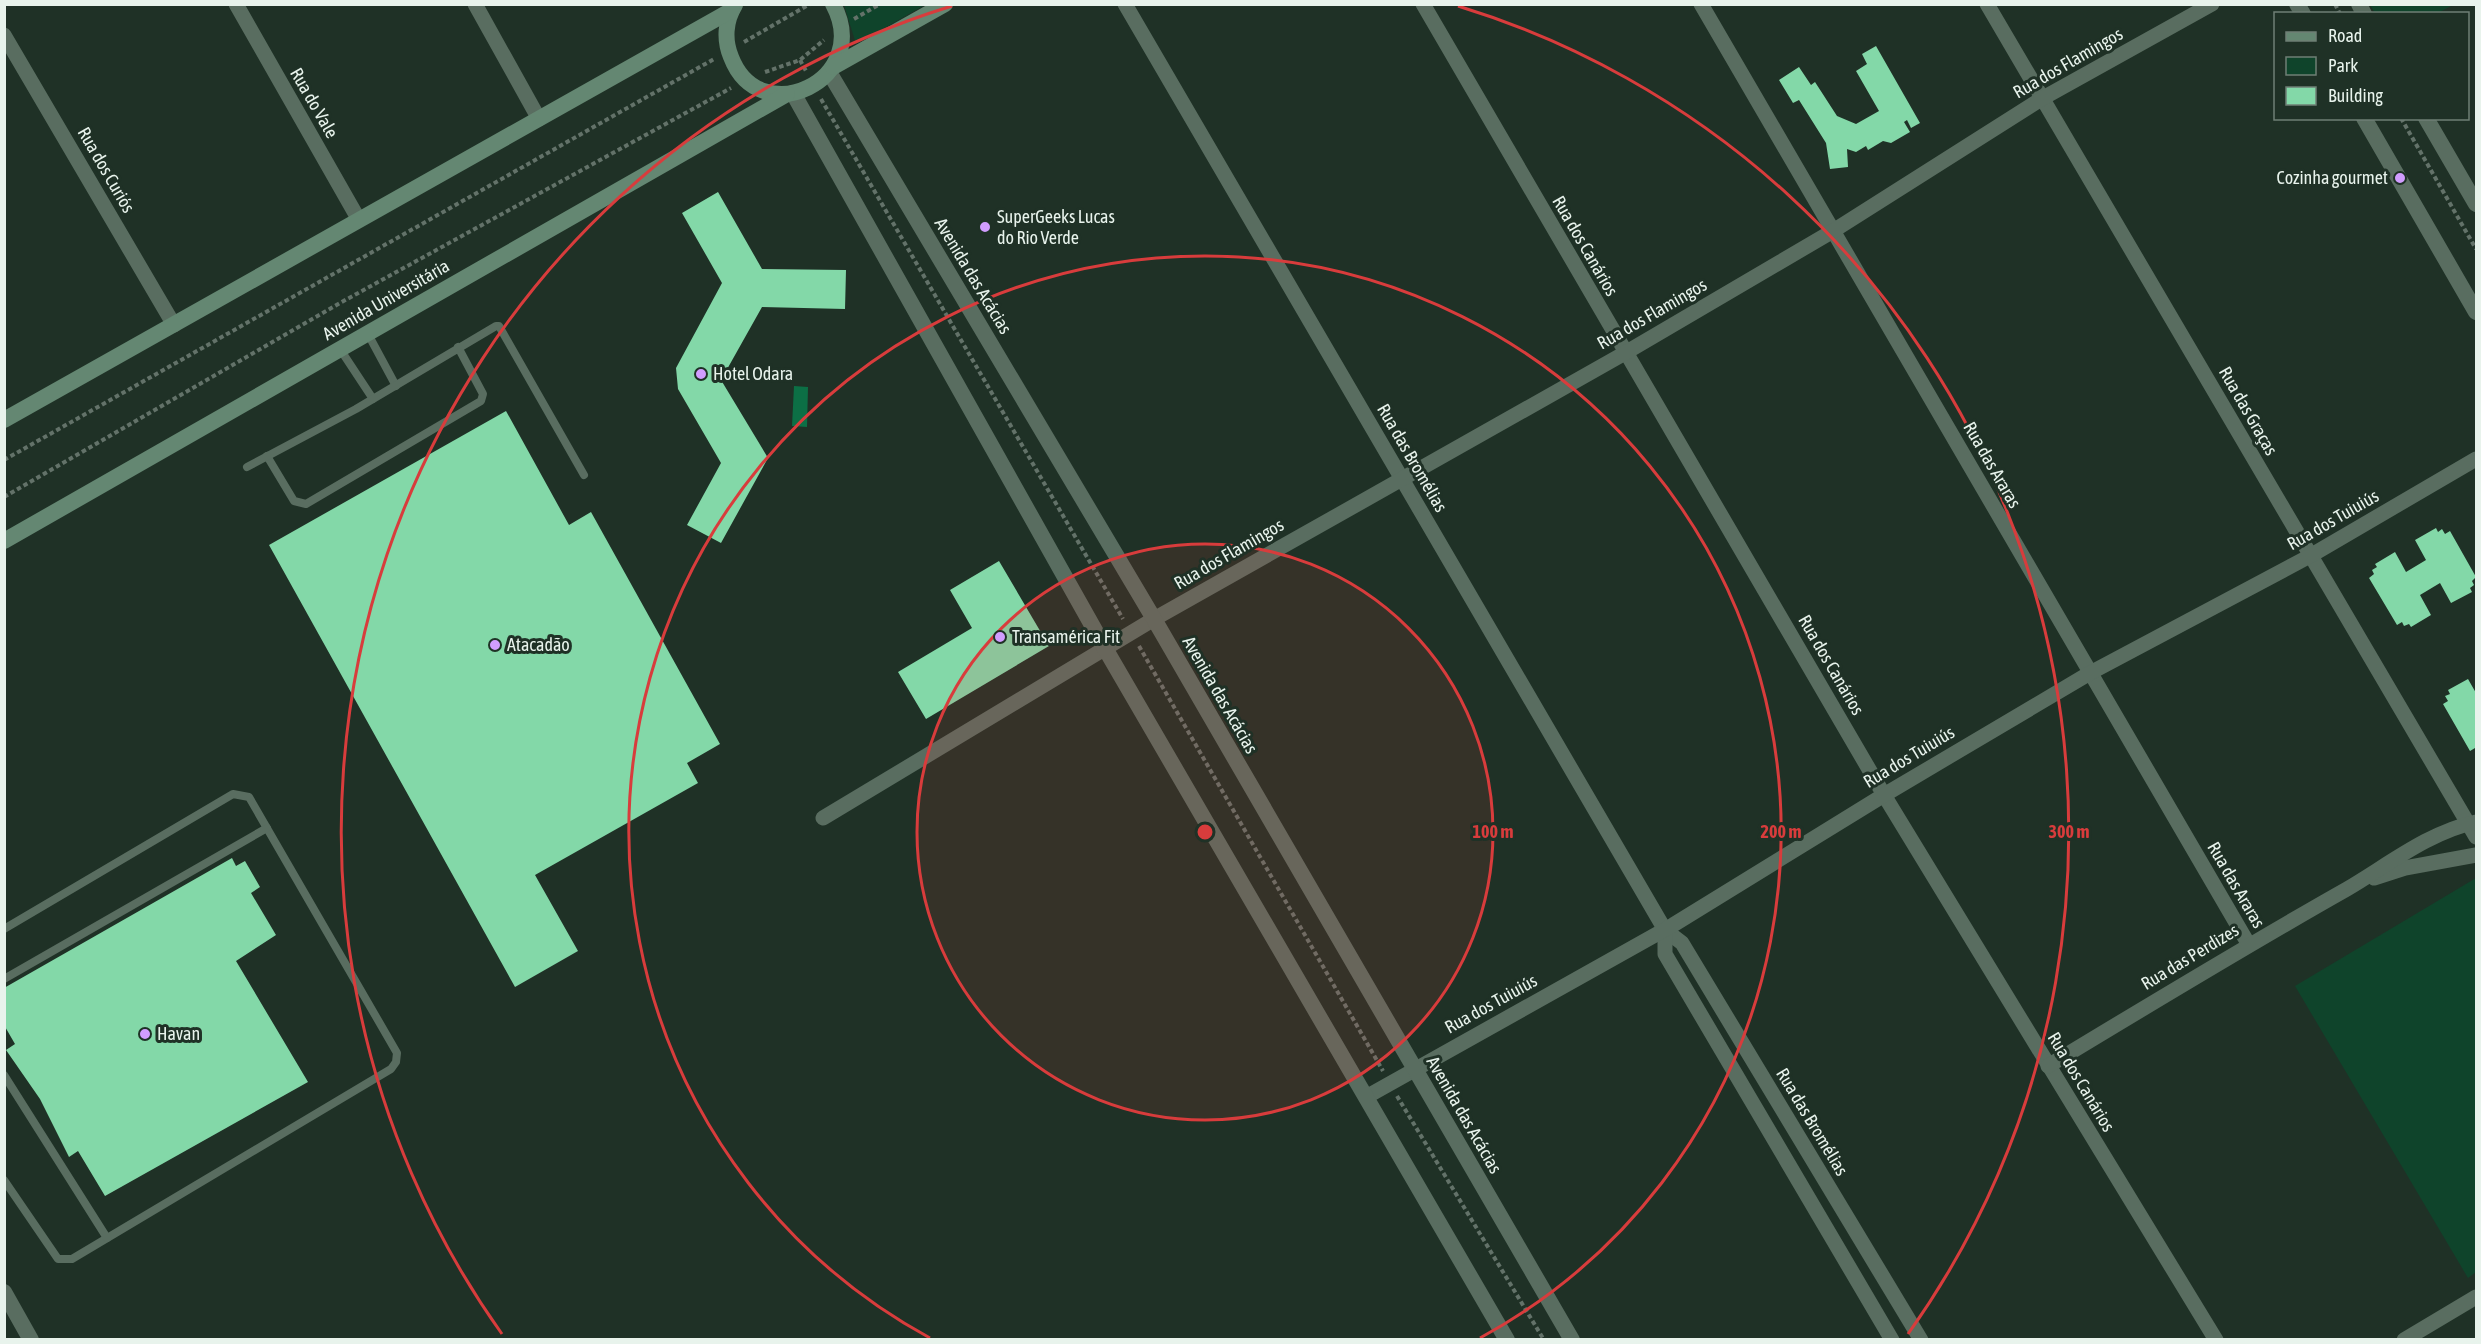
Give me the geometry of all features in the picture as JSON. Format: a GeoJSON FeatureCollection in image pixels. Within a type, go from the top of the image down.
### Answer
{"type":"FeatureCollection","features":[{"type":"Feature","properties":{"kind":"main road"},"geometry":{"type":"LineString","coordinates":[[831,70],[839,54],[842,26],[833,4]]}},
{"type":"Feature","properties":{"kind":"main road"},"geometry":{"type":"LineString","coordinates":[[813,86],[831,70],[945,4]]}},
{"type":"Feature","properties":{"kind":"main road"},"geometry":{"type":"LineString","coordinates":[[4,420],[539,119],[734,6]]}},
{"type":"Feature","properties":{"kind":"main road"},"geometry":{"type":"LineString","coordinates":[[734,6],[726,28],[728,51],[734,65],[746,80],[765,91],[790,94]]}},
{"type":"Feature","properties":{"kind":"main road","name":"Avenida Universitária"},"geometry":{"type":"LineString","coordinates":[[4,541],[790,94],[813,86]]}},
{"type":"Feature","properties":{"kind":"street","name":"Rua do Vale"},"geometry":{"type":"LineString","coordinates":[[236,4],[359,220]]}},
{"type":"Feature","properties":{"kind":"street"},"geometry":{"type":"LineString","coordinates":[[475,4],[539,119]]}},
{"type":"Feature","properties":{"kind":"street","name":"Rua das Bromélias"},"geometry":{"type":"LineString","coordinates":[[1125,4],[1665,930],[1683,943],[1921,1340]]}},
{"type":"Feature","properties":{"kind":"street","name":"Rua dos Canários"},"geometry":{"type":"LineString","coordinates":[[1423,4],[1884,795],[2216,1340]]}},
{"type":"Feature","properties":{"kind":"street","name":"Rua das Araras"},"geometry":{"type":"LineString","coordinates":[[1701,4],[2249,945]]}},
{"type":"Feature","properties":{"kind":"street","name":"Rua das Graças"},"geometry":{"type":"LineString","coordinates":[[1987,4],[2310,556],[2474,827]]}},
{"type":"Feature","properties":{"kind":"street","name":"Rua dos Flamingos"},"geometry":{"type":"LineString","coordinates":[[823,818],[1106,650],[1154,619],[1625,352],[1833,231],[2043,98],[2212,4]]}},
{"type":"Feature","properties":{"kind":"street","name":"Rua dos Curiós"},"geometry":{"type":"LineString","coordinates":[[4,35],[174,325]]}},
{"type":"Feature","properties":{"kind":"street","name":"Avenida das Acácias"},"geometry":{"type":"LineString","coordinates":[[831,70],[1154,619],[1572,1340]]}},
{"type":"Feature","properties":{"kind":"street"},"geometry":{"type":"LineString","coordinates":[[790,94],[1106,650],[1507,1340]]}},
{"type":"Feature","properties":{"kind":"street"},"geometry":{"type":"LineString","coordinates":[[2365,120],[2476,312]]}},
{"type":"Feature","properties":{"kind":"street"},"geometry":{"type":"LineString","coordinates":[[2427,120],[2476,204]]}},
{"type":"Feature","properties":{"kind":"street","name":"Rua dos Tuiuiús"},"geometry":{"type":"LineString","coordinates":[[1366,1097],[1414,1068],[1665,930],[1884,795],[2090,673],[2310,556],[2476,459]]}},
{"type":"Feature","properties":{"kind":"street","name":"Rua das Perdizes"},"geometry":{"type":"LineString","coordinates":[[2048,1066],[2249,945],[2354,885],[2403,852],[2474,827]]}},
{"type":"Feature","properties":{"kind":"street","name":"Rua das Perdizes"},"geometry":{"type":"LineString","coordinates":[[2354,885],[2405,868],[2476,855]]}},
{"type":"Feature","properties":{"kind":"street","name":"Rua das Bromélias"},"geometry":{"type":"LineString","coordinates":[[1665,930],[1665,954],[1892,1340]]}},
{"type":"Feature","properties":{"kind":"street"},"geometry":{"type":"LineString","coordinates":[[4,1292],[31,1340]]}},
{"type":"Feature","properties":{"kind":"street"},"geometry":{"type":"LineString","coordinates":[[2404,1340],[2475,1301]]}},
{"type":"Feature","properties":{"kind":"lane"},"geometry":{"type":"LineString","coordinates":[[247,467],[396,386],[492,327],[499,326],[584,475]]}},
{"type":"Feature","properties":{"kind":"lane"},"geometry":{"type":"LineString","coordinates":[[368,334],[396,386]]}},
{"type":"Feature","properties":{"kind":"lane"},"geometry":{"type":"LineString","coordinates":[[267,456],[294,501],[300,504],[306,504],[342,484],[481,401],[483,394],[458,347]]}},
{"type":"Feature","properties":{"kind":"lane"},"geometry":{"type":"LineString","coordinates":[[340,349],[373,399]]}},
{"type":"Feature","properties":{"kind":"lane"},"geometry":{"type":"LineString","coordinates":[[4,929],[233,794],[249,797],[397,1053],[396,1062],[391,1069],[72,1259],[58,1258],[4,1180]]}},
{"type":"Feature","properties":{"kind":"lane"},"geometry":{"type":"LineString","coordinates":[[4,979],[267,828]]}},
{"type":"Feature","properties":{"kind":"lane"},"geometry":{"type":"LineString","coordinates":[[4,1075],[107,1238]]}},
{"type":"Feature","properties":{"kind":"path"},"geometry":{"type":"LineString","coordinates":[[4,460],[810,4]]}},
{"type":"Feature","properties":{"kind":"path"},"geometry":{"type":"LineString","coordinates":[[4,497],[340,303],[746,80],[801,60],[842,26],[880,4]]}},
{"type":"Feature","properties":{"kind":"path"},"geometry":{"type":"LineString","coordinates":[[801,60],[813,86],[1132,634],[1389,1083],[1544,1340]]}},
{"type":"Feature","properties":{"kind":"path"},"geometry":{"type":"LineString","coordinates":[[2402,120],[2476,249]]}},
{"type":"Feature","properties":{"kind":"green space"},"geometry":{"type":"Polygon","coordinates":[[[844,5],[925,5],[856,44],[844,5]]]}},
{"type":"Feature","properties":{"kind":"green space"},"geometry":{"type":"Polygon","coordinates":[[[2370,5],[2453,5],[2440,12],[2374,12],[2370,5]]]}},
{"type":"Feature","properties":{"kind":"green space"},"geometry":{"type":"Polygon","coordinates":[[[2476,878],[2476,1272],[2468,1278],[2295,986],[2476,878]]]}},
{"type":"Feature","properties":{"kind":"shaded area"},"geometry":{"type":"Polygon","coordinates":[[[794,386],[808,387],[807,427],[792,426],[794,386]]]}},
{"type":"Feature","properties":{"kind":"building"},"geometry":{"type":"Polygon","coordinates":[[[1876,46],[1920,123],[1911,128],[1907,120],[1904,122],[1910,132],[1891,143],[1883,141],[1868,150],[1866,146],[1856,152],[1847,149],[1848,167],[1830,169],[1826,143],[1799,100],[1793,103],[1779,80],[1799,67],[1811,85],[1815,82],[1837,116],[1856,124],[1879,111],[1856,71],[1867,64],[1862,54],[1876,46]]]}},
{"type":"Feature","properties":{"kind":"building","name":"Hotel Odara"},"geometry":{"type":"Polygon","coordinates":[[[718,192],[762,269],[846,270],[845,309],[762,307],[721,380],[768,458],[721,543],[687,525],[721,463],[678,389],[676,368],[722,283],[682,213],[718,192]]]}},
{"type":"Feature","properties":{"kind":"building","name":"Atacadão"},"geometry":{"type":"Polygon","coordinates":[[[506,411],[569,525],[591,512],[720,744],[687,763],[698,783],[535,875],[578,951],[515,987],[269,545],[506,411]]]}},
{"type":"Feature","properties":{"kind":"building"},"geometry":{"type":"Polygon","coordinates":[[[2436,528],[2438,532],[2442,529],[2445,534],[2450,531],[2476,577],[2472,581],[2474,585],[2470,588],[2472,592],[2451,603],[2440,583],[2420,595],[2431,615],[2411,627],[2409,624],[2404,626],[2402,622],[2397,625],[2369,578],[2374,574],[2372,570],[2377,567],[2375,564],[2395,552],[2406,572],[2426,560],[2415,540],[2436,528]]]}},
{"type":"Feature","properties":{"kind":"building","name":"Transamérica Fit"},"geometry":{"type":"Polygon","coordinates":[[[999,561],[1049,646],[926,719],[898,672],[972,628],[950,590],[999,561]]]}},
{"type":"Feature","properties":{"kind":"building"},"geometry":{"type":"Polygon","coordinates":[[[2468,679],[2476,693],[2476,751],[2475,748],[2470,751],[2443,704],[2448,701],[2445,696],[2450,694],[2448,690],[2468,679]]]}},
{"type":"Feature","properties":{"kind":"building","name":"Havan"},"geometry":{"type":"Polygon","coordinates":[[[232,858],[236,866],[245,861],[260,887],[251,893],[276,935],[236,961],[308,1082],[105,1196],[78,1151],[69,1157],[40,1099],[6,1050],[15,1044],[4,1025],[4,988],[232,858]]]}},
{"type":"Feature","properties":{"kind":"place","name":"Cozinha gourmet"},"geometry":{"type":"Point","coordinates":[2400,178]}},
{"type":"Feature","properties":{"kind":"place","name":"SuperGeeks Lucas do Rio Verde"},"geometry":{"type":"Point","coordinates":[985,227]}},
{"type":"Feature","properties":{"kind":"place","name":"Hotel Odara"},"geometry":{"type":"Point","coordinates":[701,374]}},
{"type":"Feature","properties":{"kind":"place","name":"Transamérica Fit"},"geometry":{"type":"Point","coordinates":[1000,637]}},
{"type":"Feature","properties":{"kind":"place","name":"Atacadão"},"geometry":{"type":"Point","coordinates":[495,645]}},
{"type":"Feature","properties":{"kind":"place","name":"Havan"},"geometry":{"type":"Point","coordinates":[145,1034]}}]}
